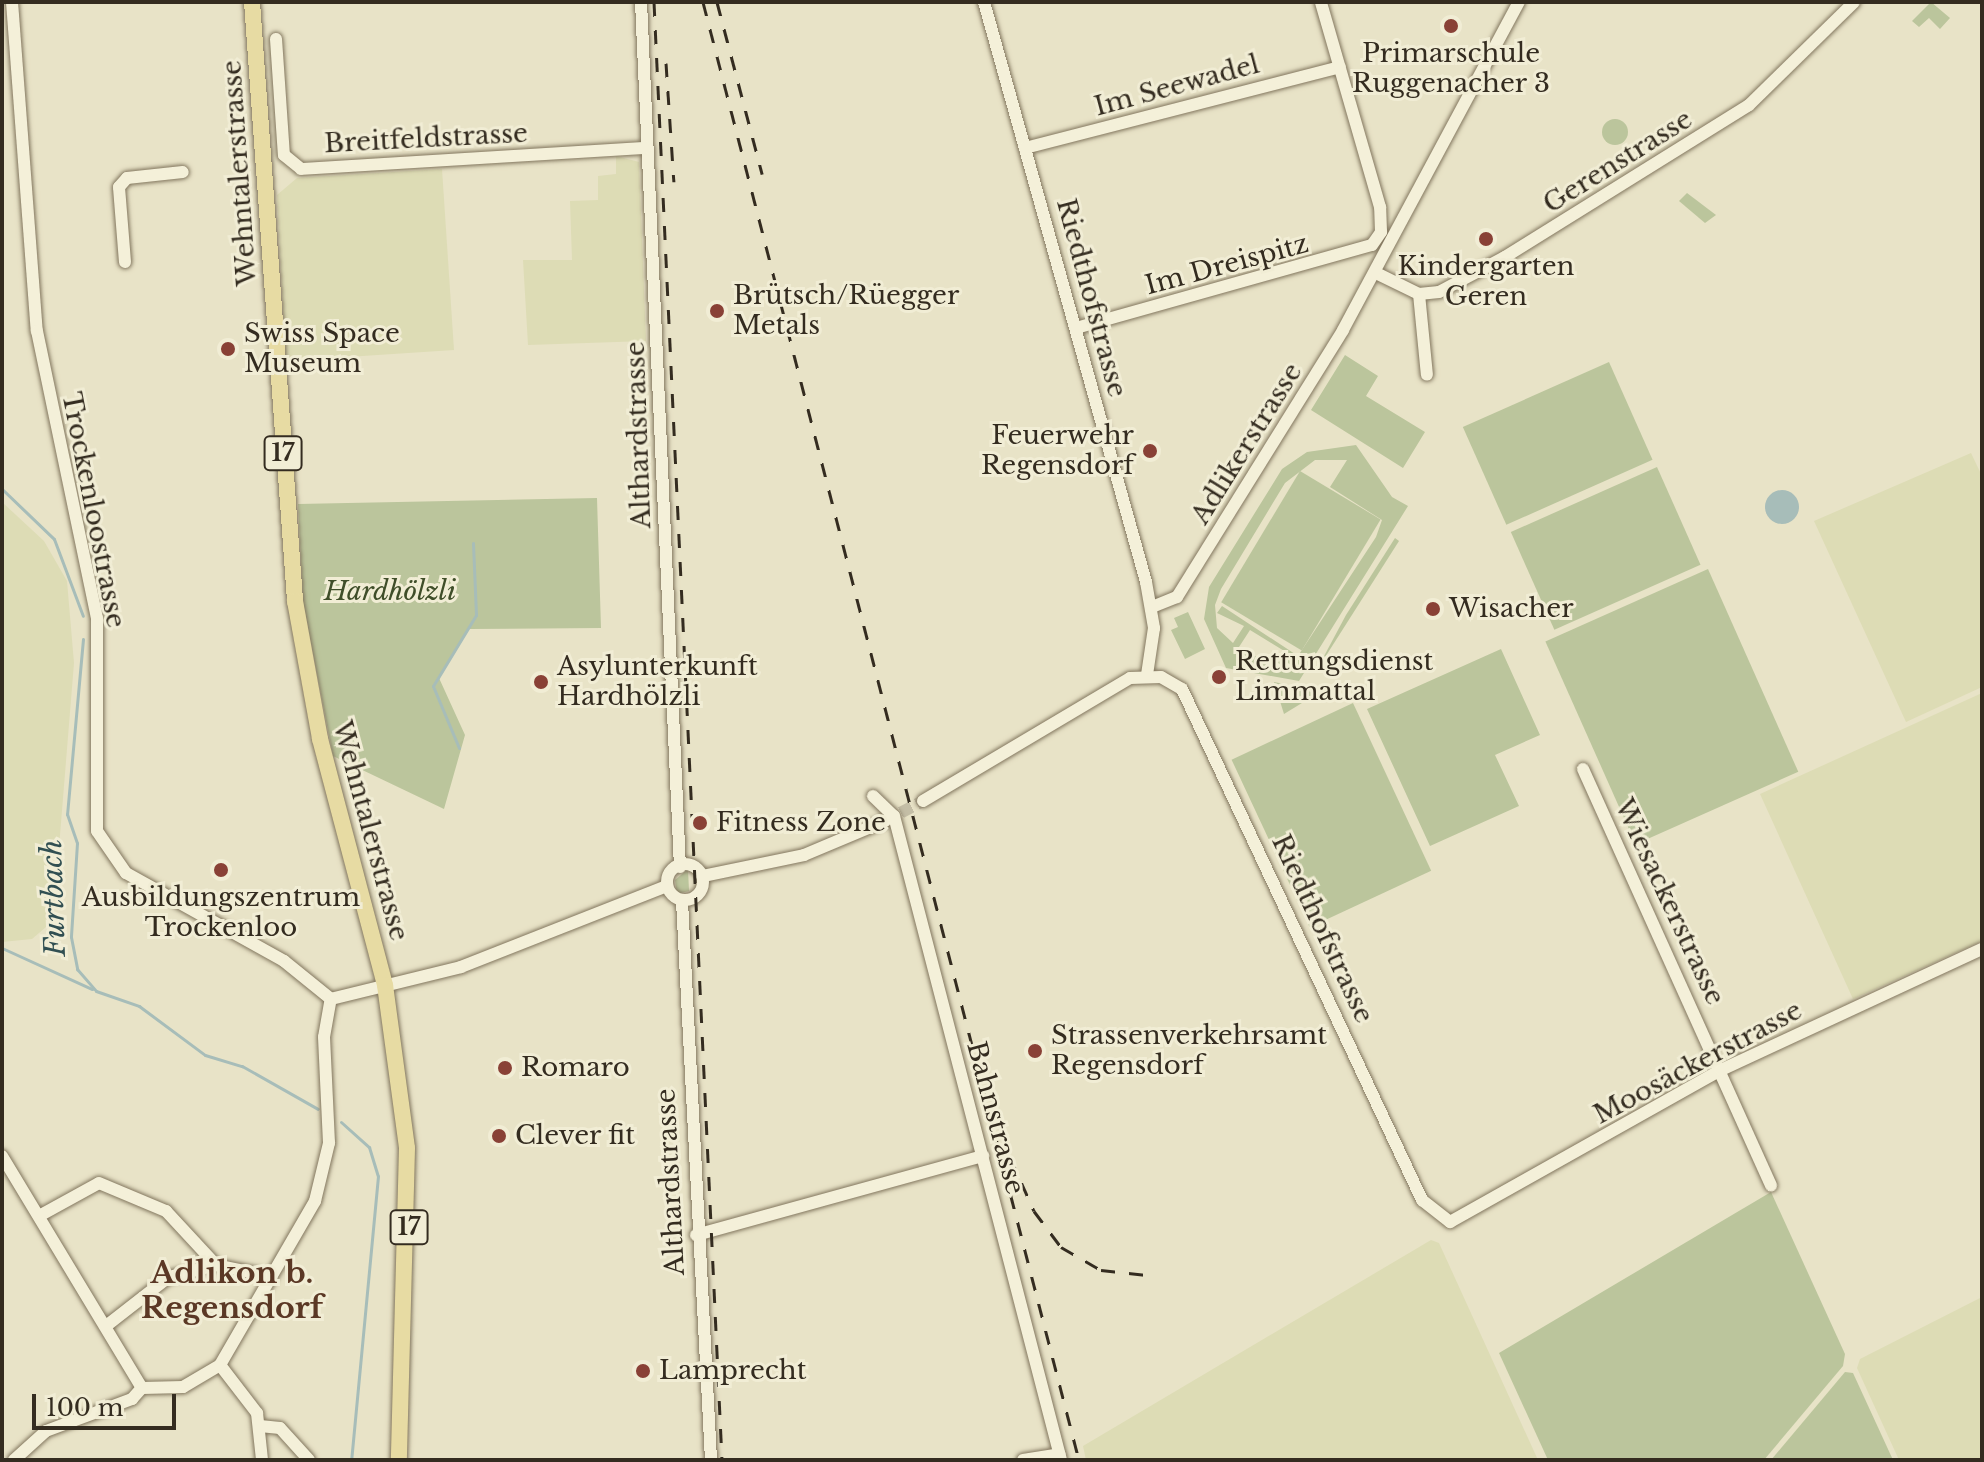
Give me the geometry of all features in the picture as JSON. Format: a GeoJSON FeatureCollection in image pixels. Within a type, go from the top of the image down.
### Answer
{"type":"FeatureCollection","features":[{"type":"Feature","properties":{"kind":"main road","name":"Wehntalerstrasse"},"geometry":{"type":"LineString","coordinates":[[252,2],[295,601],[320,739],[385,985]]}},
{"type":"Feature","properties":{"kind":"main road","name":"17"},"geometry":{"type":"LineString","coordinates":[[385,985],[409,1206],[399,1460]]}},
{"type":"Feature","properties":{"kind":"street","name":"Trockenloostrasse"},"geometry":{"type":"LineString","coordinates":[[12,2],[37,331],[97,618],[97,831],[126,873],[284,961],[331,999]]}},
{"type":"Feature","properties":{"kind":"street","name":"Althardstrasse"},"geometry":{"type":"LineString","coordinates":[[641,2],[645,148],[680,867]]}},
{"type":"Feature","properties":{"kind":"street","name":"Riedthofstrasse"},"geometry":{"type":"LineString","coordinates":[[984,2],[1152,607]]}},
{"type":"Feature","properties":{"kind":"street"},"geometry":{"type":"LineString","coordinates":[[1321,2],[1340,67]]}},
{"type":"Feature","properties":{"kind":"street","name":"Adlikerstrasse"},"geometry":{"type":"LineString","coordinates":[[1152,607],[1177,597],[1202,561],[1376,273],[1519,2]]}},
{"type":"Feature","properties":{"kind":"street","name":"Gerenstrasse"},"geometry":{"type":"LineString","coordinates":[[1419,294],[1458,284],[1749,105],[1854,2]]}},
{"type":"Feature","properties":{"kind":"street","name":"Breitfeldstrasse"},"geometry":{"type":"LineString","coordinates":[[276,39],[284,155],[301,169],[645,148]]}},
{"type":"Feature","properties":{"kind":"street","name":"Im Seewadel"},"geometry":{"type":"LineString","coordinates":[[1025,148],[1340,67]]}},
{"type":"Feature","properties":{"kind":"street","name":"Im Dreispitz"},"geometry":{"type":"LineString","coordinates":[[1076,328],[1353,255],[1381,232],[1340,67]]}},
{"type":"Feature","properties":{"kind":"street"},"geometry":{"type":"LineString","coordinates":[[125,262],[119,187],[127,178],[183,172]]}},
{"type":"Feature","properties":{"kind":"street"},"geometry":{"type":"LineString","coordinates":[[1376,273],[1419,294],[1427,375]]}},
{"type":"Feature","properties":{"kind":"street"},"geometry":{"type":"LineString","coordinates":[[923,801],[1114,685],[1147,675],[1152,607]]}},
{"type":"Feature","properties":{"kind":"street","name":"Riedthofstrasse"},"geometry":{"type":"LineString","coordinates":[[1147,675],[1173,682],[1197,710],[1422,1200],[1441,1220]]}},
{"type":"Feature","properties":{"kind":"street","name":"Wiesackerstrasse"},"geometry":{"type":"LineString","coordinates":[[1583,769],[1771,1186]]}},
{"type":"Feature","properties":{"kind":"street","name":"Bahnstrasse"},"geometry":{"type":"LineString","coordinates":[[873,796],[894,816],[1060,1457]]}},
{"type":"Feature","properties":{"kind":"street"},"geometry":{"type":"LineString","coordinates":[[667,886],[682,901],[703,876],[804,855],[885,821]]}},
{"type":"Feature","properties":{"kind":"street"},"geometry":{"type":"LineString","coordinates":[[14,1460],[46,1431],[132,1399],[142,1388],[183,1387],[220,1365],[268,1276],[304,1223],[325,1173],[331,999],[461,967],[667,886],[680,867],[693,864],[703,876]]}},
{"type":"Feature","properties":{"kind":"street","name":"Althardstrasse"},"geometry":{"type":"LineString","coordinates":[[682,901],[696,1235],[711,1460]]}},
{"type":"Feature","properties":{"kind":"street","name":"Moosäckerstrasse"},"geometry":{"type":"LineString","coordinates":[[1441,1220],[1460,1221],[1721,1070],[1982,949]]}},
{"type":"Feature","properties":{"kind":"street"},"geometry":{"type":"LineString","coordinates":[[2,1156],[142,1388]]}},
{"type":"Feature","properties":{"kind":"street"},"geometry":{"type":"LineString","coordinates":[[696,1235],[983,1156]]}},
{"type":"Feature","properties":{"kind":"street"},"geometry":{"type":"LineString","coordinates":[[39,1216],[99,1183],[166,1211],[216,1265]]}},
{"type":"Feature","properties":{"kind":"street"},"geometry":{"type":"LineString","coordinates":[[106,1326],[169,1277],[216,1265],[268,1276]]}},
{"type":"Feature","properties":{"kind":"street"},"geometry":{"type":"LineString","coordinates":[[220,1365],[251,1402],[260,1426],[262,1460]]}},
{"type":"Feature","properties":{"kind":"street"},"geometry":{"type":"LineString","coordinates":[[260,1426],[280,1428],[309,1460]]}},
{"type":"Feature","properties":{"kind":"street"},"geometry":{"type":"LineString","coordinates":[[1023,1460],[1060,1457]]}},
{"type":"Feature","properties":{"kind":"green space"},"geometry":{"type":"Polygon","coordinates":[[[1931,2],[1950,18],[1940,29],[1929,18],[1919,27],[1912,21],[1931,2]]]}},
{"type":"Feature","properties":{"kind":"green space"},"geometry":{"type":"Polygon","coordinates":[[[1615,119],[1624,123],[1628,132],[1624,141],[1615,145],[1606,141],[1602,132],[1606,123],[1615,119]]]}},
{"type":"Feature","properties":{"kind":"green space"},"geometry":{"type":"Polygon","coordinates":[[[616,156],[639,162],[646,341],[528,345],[523,260],[572,260],[570,201],[598,200],[598,176],[616,174],[616,156]]]}},
{"type":"Feature","properties":{"kind":"green space"},"geometry":{"type":"Polygon","coordinates":[[[442,169],[454,350],[286,361],[277,195],[297,178],[442,169]]]}},
{"type":"Feature","properties":{"kind":"green space"},"geometry":{"type":"Polygon","coordinates":[[[1687,193],[1716,215],[1705,223],[1679,201],[1687,193]]]}},
{"type":"Feature","properties":{"kind":"green space"},"geometry":{"type":"Polygon","coordinates":[[[1345,355],[1378,376],[1366,396],[1425,432],[1403,468],[1311,410],[1345,355]]]}},
{"type":"Feature","properties":{"kind":"green space"},"geometry":{"type":"Polygon","coordinates":[[[1609,362],[1653,460],[1506,525],[1463,427],[1609,362]]]}},
{"type":"Feature","properties":{"kind":"green space"},"geometry":{"type":"Polygon","coordinates":[[[1356,445],[1392,497],[1408,506],[1299,681],[1226,668],[1204,619],[1209,587],[1282,469],[1307,452],[1356,445]],[[1315,460],[1285,483],[1221,589],[1215,605],[1217,628],[1233,643],[1244,626],[1217,613],[1222,606],[1298,656],[1376,537],[1382,520],[1330,487],[1347,460],[1315,460]],[[1250,630],[1239,647],[1269,664],[1295,658],[1294,657],[1250,630]]]}},
{"type":"Feature","properties":{"kind":"green space"},"geometry":{"type":"Polygon","coordinates":[[[1971,453],[1982,476],[1982,687],[1906,722],[1814,521],[1971,453]]]}},
{"type":"Feature","properties":{"kind":"green space"},"geometry":{"type":"Polygon","coordinates":[[[1657,467],[1701,565],[1554,630],[1511,532],[1657,467]]]}},
{"type":"Feature","properties":{"kind":"green space"},"geometry":{"type":"Polygon","coordinates":[[[1300,471],[1381,519],[1302,651],[1221,602],[1300,471]]]}},
{"type":"Feature","properties":{"kind":"green space","name":"Hardhölzli"},"geometry":{"type":"Polygon","coordinates":[[[597,498],[601,628],[469,629],[439,678],[465,735],[444,809],[333,756],[303,602],[298,504],[597,498]]]}},
{"type":"Feature","properties":{"kind":"green space"},"geometry":{"type":"Polygon","coordinates":[[[2,502],[44,541],[67,581],[74,663],[53,921],[32,939],[2,942],[2,502]]]}},
{"type":"Feature","properties":{"kind":"green space"},"geometry":{"type":"Polygon","coordinates":[[[1395,538],[1399,541],[1315,673],[1346,615],[1395,538]]]}},
{"type":"Feature","properties":{"kind":"green space"},"geometry":{"type":"Polygon","coordinates":[[[1708,569],[1798,772],[1636,844],[1545,641],[1708,569]]]}},
{"type":"Feature","properties":{"kind":"green space"},"geometry":{"type":"Polygon","coordinates":[[[1188,612],[1205,649],[1185,659],[1171,630],[1178,627],[1174,618],[1188,612]]]}},
{"type":"Feature","properties":{"kind":"green space"},"geometry":{"type":"Polygon","coordinates":[[[1501,649],[1540,735],[1495,755],[1519,806],[1430,846],[1367,709],[1501,649]]]}},
{"type":"Feature","properties":{"kind":"green space"},"geometry":{"type":"Polygon","coordinates":[[[1274,682],[1304,688],[1315,695],[1284,714],[1274,682]]]}},
{"type":"Feature","properties":{"kind":"green space"},"geometry":{"type":"Polygon","coordinates":[[[1982,693],[1982,941],[1853,999],[1760,794],[1982,693]]]}},
{"type":"Feature","properties":{"kind":"green space"},"geometry":{"type":"Polygon","coordinates":[[[1353,703],[1431,871],[1310,927],[1232,760],[1353,703]]]}},
{"type":"Feature","properties":{"kind":"green space"},"geometry":{"type":"Polygon","coordinates":[[[688,869],[689,891],[677,894],[675,880],[688,869]]]}},
{"type":"Feature","properties":{"kind":"green space"},"geometry":{"type":"Polygon","coordinates":[[[1771,1192],[1845,1354],[1843,1366],[1764,1460],[1548,1460],[1499,1353],[1771,1192]]]}},
{"type":"Feature","properties":{"kind":"green space"},"geometry":{"type":"Polygon","coordinates":[[[1431,1240],[1439,1243],[1538,1460],[1086,1460],[1083,1446],[1431,1240]]]}},
{"type":"Feature","properties":{"kind":"green space"},"geometry":{"type":"Polygon","coordinates":[[[1982,1297],[1982,1460],[1899,1460],[1857,1368],[1860,1359],[1982,1297]]]}},
{"type":"Feature","properties":{"kind":"green space"},"geometry":{"type":"Polygon","coordinates":[[[1845,1372],[1853,1373],[1893,1460],[1771,1460],[1845,1372]]]}},
{"type":"Feature","properties":{"kind":"water"},"geometry":{"type":"Polygon","coordinates":[[[1782,490],[1794,495],[1799,507],[1794,519],[1782,524],[1770,519],[1765,507],[1770,495],[1782,490]]]}},
{"type":"Feature","properties":{"kind":"waterway","name":"Furtbach"},"geometry":{"type":"LineString","coordinates":[[2,489],[54,539],[83,616]]}},
{"type":"Feature","properties":{"kind":"waterway"},"geometry":{"type":"LineString","coordinates":[[459,748],[433,686],[476,615],[473,543]]}},
{"type":"Feature","properties":{"kind":"waterway","name":"Furtbach"},"geometry":{"type":"LineString","coordinates":[[83,639],[67,814],[77,843],[71,937],[77,969],[96,991],[139,1006],[205,1055],[242,1066],[318,1109]]}},
{"type":"Feature","properties":{"kind":"waterway"},"geometry":{"type":"LineString","coordinates":[[2,948],[92,989]]}},
{"type":"Feature","properties":{"kind":"waterway","name":"Furtbach"},"geometry":{"type":"LineString","coordinates":[[341,1122],[369,1147],[378,1176],[351,1460]]}},
{"type":"Feature","properties":{"kind":"tunnel"},"geometry":{"type":"LineString","coordinates":[[885,821],[923,801]]}},
{"type":"Feature","properties":{"kind":"railway"},"geometry":{"type":"LineString","coordinates":[[654,2],[722,1460]]}},
{"type":"Feature","properties":{"kind":"railway"},"geometry":{"type":"LineString","coordinates":[[703,2],[1079,1460]]}},
{"type":"Feature","properties":{"kind":"railway"},"geometry":{"type":"LineString","coordinates":[[717,2],[762,174]]}},
{"type":"Feature","properties":{"kind":"railway"},"geometry":{"type":"LineString","coordinates":[[666,63],[674,182]]}},
{"type":"Feature","properties":{"kind":"railway"},"geometry":{"type":"LineString","coordinates":[[1010,1157],[1034,1211],[1061,1247],[1101,1270],[1147,1275]]}},
{"type":"Feature","properties":{"kind":"place","name":"Primarschule Ruggenacher 3"},"geometry":{"type":"Point","coordinates":[1451,26]}},
{"type":"Feature","properties":{"kind":"place","name":"Kindergarten Geren"},"geometry":{"type":"Point","coordinates":[1486,239]}},
{"type":"Feature","properties":{"kind":"place","name":"Brütsch/Rüegger Metals"},"geometry":{"type":"Point","coordinates":[717,311]}},
{"type":"Feature","properties":{"kind":"place","name":"Swiss Space Museum"},"geometry":{"type":"Point","coordinates":[228,349]}},
{"type":"Feature","properties":{"kind":"place","name":"Feuerwehr Regensdorf"},"geometry":{"type":"Point","coordinates":[1150,451]}},
{"type":"Feature","properties":{"kind":"place","name":"Wisacher"},"geometry":{"type":"Point","coordinates":[1433,609]}},
{"type":"Feature","properties":{"kind":"place","name":"Rettungsdienst Limmattal"},"geometry":{"type":"Point","coordinates":[1219,677]}},
{"type":"Feature","properties":{"kind":"place","name":"Asylunterkunft Hardhölzli"},"geometry":{"type":"Point","coordinates":[541,682]}},
{"type":"Feature","properties":{"kind":"place","name":"Fitness Zone"},"geometry":{"type":"Point","coordinates":[700,823]}},
{"type":"Feature","properties":{"kind":"place","name":"Ausbildungszentrum Trockenloo"},"geometry":{"type":"Point","coordinates":[221,870]}},
{"type":"Feature","properties":{"kind":"place","name":"Strassenverkehrsamt Regensdorf"},"geometry":{"type":"Point","coordinates":[1035,1051]}},
{"type":"Feature","properties":{"kind":"place","name":"Romaro"},"geometry":{"type":"Point","coordinates":[505,1068]}},
{"type":"Feature","properties":{"kind":"place","name":"Clever fit"},"geometry":{"type":"Point","coordinates":[499,1136]}},
{"type":"Feature","properties":{"kind":"place","name":"Lamprecht"},"geometry":{"type":"Point","coordinates":[643,1371]}},
{"type":"Feature","properties":{"kind":"district","name":"Adlikon b. Regensdorf"},"geometry":{"type":"Point","coordinates":[232,1290]}}]}
